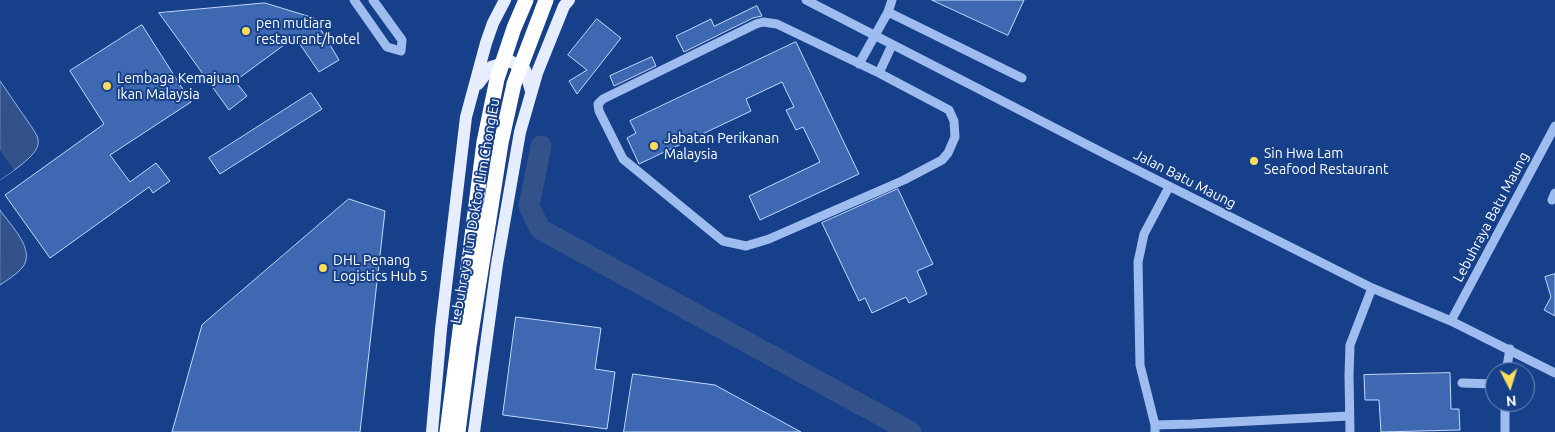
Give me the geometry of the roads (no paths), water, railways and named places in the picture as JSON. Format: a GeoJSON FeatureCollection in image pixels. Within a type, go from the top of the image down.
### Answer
{"type":"FeatureCollection","features":[{"type":"Feature","properties":{"kind":"highway","name":"Lebuhraya Tun Doktor Lim Chong Eu"},"geometry":{"type":"LineString","coordinates":[[453,427],[484,142],[496,79],[526,0]]}},
{"type":"Feature","properties":{"kind":"highway","name":"Lebuhraya Tun Doktor Lim Chong Eu"},"geometry":{"type":"LineString","coordinates":[[453,427],[469,346],[501,143],[514,84],[546,0]]}},
{"type":"Feature","properties":{"kind":"main road"},"geometry":{"type":"LineString","coordinates":[[432,432],[441,329],[466,117],[486,43],[506,0]]}},
{"type":"Feature","properties":{"kind":"main road"},"geometry":{"type":"LineString","coordinates":[[474,432],[497,264],[520,132],[537,73],[564,6],[569,0]]}},
{"type":"Feature","properties":{"kind":"main road"},"geometry":{"type":"LineString","coordinates":[[474,90],[491,67],[510,61],[525,70],[531,92]]}},
{"type":"Feature","properties":{"kind":"street"},"geometry":{"type":"LineString","coordinates":[[354,0],[387,47],[401,51],[402,40],[372,0]]}},
{"type":"Feature","properties":{"kind":"street","name":"Jalan Batu Maung"},"geometry":{"type":"LineString","coordinates":[[806,0],[1169,187],[1372,288],[1451,321],[1555,372]]}},
{"type":"Feature","properties":{"kind":"street"},"geometry":{"type":"LineString","coordinates":[[825,10],[829,0]]}},
{"type":"Feature","properties":{"kind":"street"},"geometry":{"type":"LineString","coordinates":[[859,64],[888,12],[892,0]]}},
{"type":"Feature","properties":{"kind":"street"},"geometry":{"type":"LineString","coordinates":[[888,12],[1022,78]]}},
{"type":"Feature","properties":{"kind":"street"},"geometry":{"type":"LineString","coordinates":[[763,22],[777,24],[879,73],[949,110],[954,121],[955,137],[948,154],[936,164],[904,180],[769,239],[746,246],[723,242],[623,159],[598,107],[603,99],[763,22]]}},
{"type":"Feature","properties":{"kind":"street"},"geometry":{"type":"LineString","coordinates":[[879,73],[892,45]]}},
{"type":"Feature","properties":{"kind":"street","name":"Lebuhraya Batu Maung"},"geometry":{"type":"LineString","coordinates":[[1451,321],[1555,126]]}},
{"type":"Feature","properties":{"kind":"street"},"geometry":{"type":"LineString","coordinates":[[1169,187],[1144,234],[1138,262],[1140,365],[1155,428],[1192,424],[1349,416]]}},
{"type":"Feature","properties":{"kind":"street"},"geometry":{"type":"LineString","coordinates":[[1350,432],[1350,345],[1372,288]]}},
{"type":"Feature","properties":{"kind":"street"},"geometry":{"type":"LineString","coordinates":[[1508,362],[1510,349]]}},
{"type":"Feature","properties":{"kind":"street"},"geometry":{"type":"LineString","coordinates":[[1462,383],[1485,384]]}},
{"type":"Feature","properties":{"kind":"street"},"geometry":{"type":"LineString","coordinates":[[1505,412],[1505,432]]}},
{"type":"Feature","properties":{"kind":"water"},"geometry":{"type":"Polygon","coordinates":[[[0,81],[33,129],[38,142],[36,149],[28,159],[0,180],[0,81]]]}},
{"type":"Feature","properties":{"kind":"water"},"geometry":{"type":"Polygon","coordinates":[[[0,210],[20,238],[26,253],[26,261],[22,268],[0,285],[0,210]]]}},
{"type":"Feature","properties":{"kind":"waterway"},"geometry":{"type":"LineString","coordinates":[[541,146],[529,206],[540,229],[911,432]]}},
{"type":"Feature","properties":{"kind":"place","name":"pen mutiara restaurant/hotel"},"geometry":{"type":"Point","coordinates":[246,31]}},
{"type":"Feature","properties":{"kind":"place","name":"Lembaga Kemajuan Ikan Malaysia"},"geometry":{"type":"Point","coordinates":[107,86]}},
{"type":"Feature","properties":{"kind":"place","name":"Jabatan Perikanan Malaysia"},"geometry":{"type":"Point","coordinates":[654,146]}},
{"type":"Feature","properties":{"kind":"place","name":"Sin Hwa Lam Seafood Restaurant"},"geometry":{"type":"Point","coordinates":[1254,161]}},
{"type":"Feature","properties":{"kind":"place","name":"DHL Penang Logistics Hub 5"},"geometry":{"type":"Point","coordinates":[323,268]}}]}
